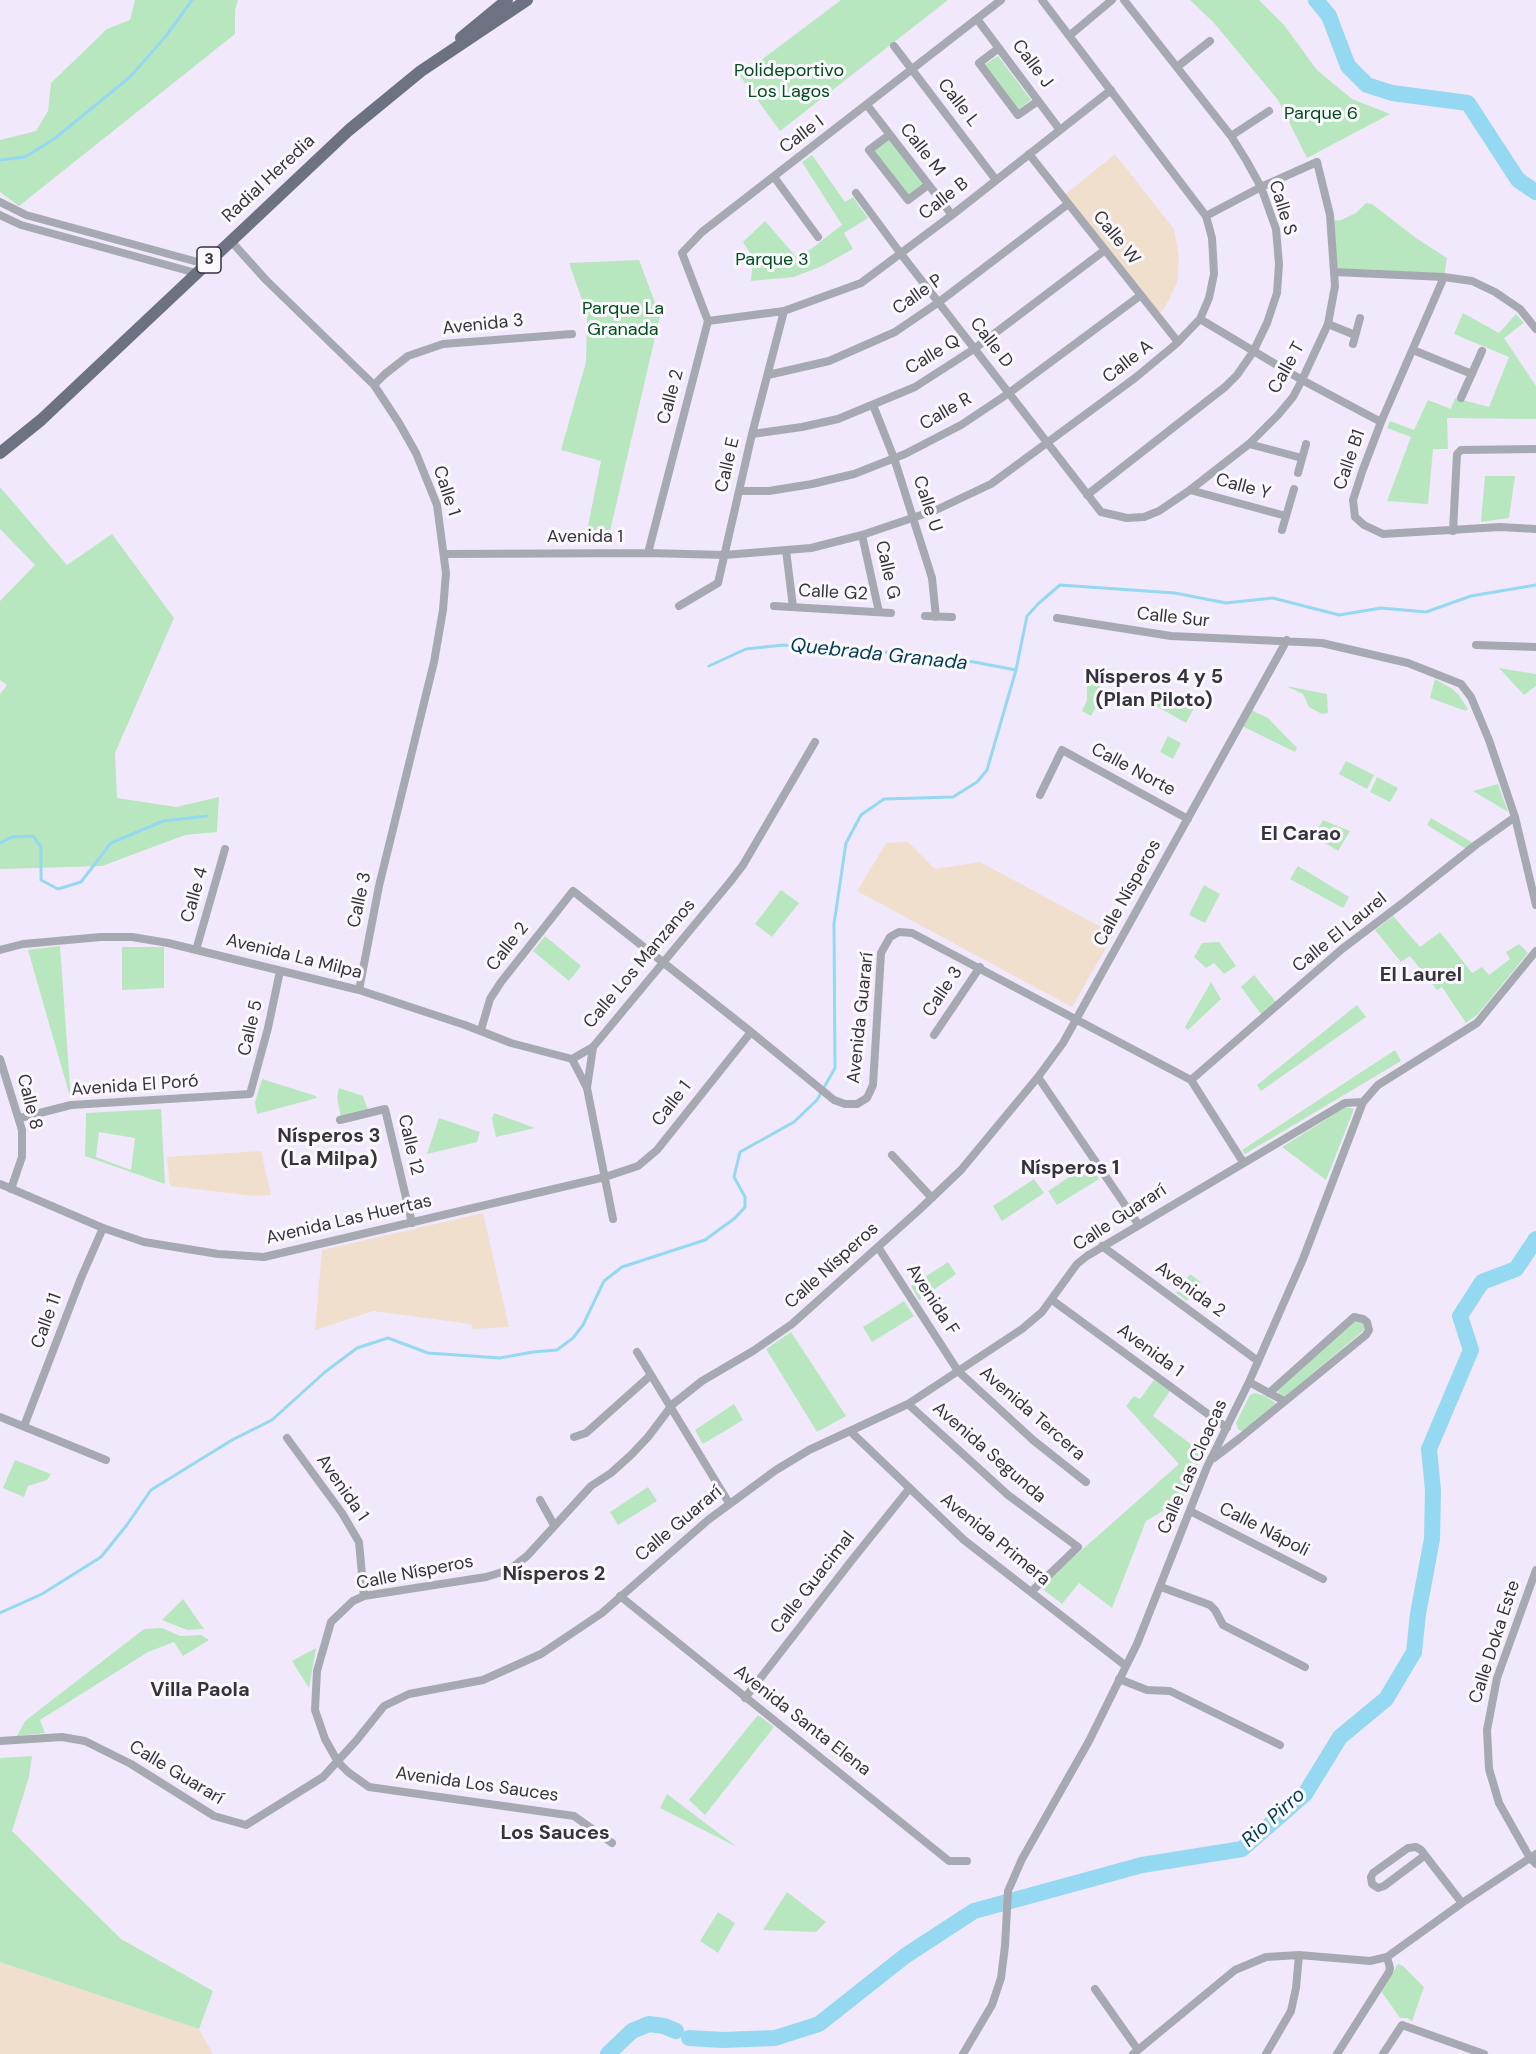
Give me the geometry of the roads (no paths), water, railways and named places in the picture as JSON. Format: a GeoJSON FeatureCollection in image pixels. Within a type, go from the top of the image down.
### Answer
{"type":"FeatureCollection","features":[{"type":"Feature","properties":{"kind":"main road"},"geometry":{"type":"LineString","coordinates":[[422,71],[507,0]]}},
{"type":"Feature","properties":{"kind":"main road","name":"Radial Heredia"},"geometry":{"type":"LineString","coordinates":[[0,453],[41,420],[349,130],[422,71],[527,0]]}},
{"type":"Feature","properties":{"kind":"street","name":"Calle I"},"geometry":{"type":"LineString","coordinates":[[708,321],[682,253],[702,232],[1001,0]]}},
{"type":"Feature","properties":{"kind":"street","name":"Calle A"},"geometry":{"type":"LineString","coordinates":[[725,555],[811,548],[862,536],[914,519],[991,484],[1135,378],[1178,342],[1200,319],[1209,298],[1214,274],[1212,238],[1206,216],[1042,0]]}},
{"type":"Feature","properties":{"kind":"street"},"geometry":{"type":"LineString","coordinates":[[1069,36],[1112,0]]}},
{"type":"Feature","properties":{"kind":"street","name":"Calle S"},"geometry":{"type":"LineString","coordinates":[[1087,495],[1225,387],[1247,363],[1267,323],[1277,293],[1279,264],[1276,229],[1261,187],[1232,136],[1124,0]]}},
{"type":"Feature","properties":{"kind":"street","name":"Calle J"},"geometry":{"type":"LineString","coordinates":[[977,19],[1060,130]]}},
{"type":"Feature","properties":{"kind":"street"},"geometry":{"type":"LineString","coordinates":[[1177,67],[1210,41]]}},
{"type":"Feature","properties":{"kind":"street","name":"Calle L"},"geometry":{"type":"LineString","coordinates":[[894,46],[996,180]]}},
{"type":"Feature","properties":{"kind":"street"},"geometry":{"type":"LineString","coordinates":[[999,48],[979,63],[1018,115],[1038,101]]}},
{"type":"Feature","properties":{"kind":"street","name":"Calle B"},"geometry":{"type":"LineString","coordinates":[[784,311],[861,283],[1111,90]]}},
{"type":"Feature","properties":{"kind":"street","name":"Calle M"},"geometry":{"type":"LineString","coordinates":[[867,105],[952,215]]}},
{"type":"Feature","properties":{"kind":"street"},"geometry":{"type":"LineString","coordinates":[[1232,136],[1269,111]]}},
{"type":"Feature","properties":{"kind":"street"},"geometry":{"type":"LineString","coordinates":[[889,135],[869,150],[908,200],[928,185]]}},
{"type":"Feature","properties":{"kind":"street","name":"Calle W"},"geometry":{"type":"LineString","coordinates":[[1029,154],[1178,342]]}},
{"type":"Feature","properties":{"kind":"street","name":"Calle T"},"geometry":{"type":"LineString","coordinates":[[1101,512],[1127,518],[1144,517],[1159,511],[1249,444],[1293,397],[1302,380],[1328,324],[1335,286],[1330,214],[1317,162],[1261,187]]}},
{"type":"Feature","properties":{"kind":"street"},"geometry":{"type":"LineString","coordinates":[[774,177],[818,237]]}},
{"type":"Feature","properties":{"kind":"street"},"geometry":{"type":"LineString","coordinates":[[1206,216],[1261,187]]}},
{"type":"Feature","properties":{"kind":"street","name":"Calle D"},"geometry":{"type":"LineString","coordinates":[[856,193],[1101,512]]}},
{"type":"Feature","properties":{"kind":"street"},"geometry":{"type":"LineString","coordinates":[[0,202],[26,214],[200,268]]}},
{"type":"Feature","properties":{"kind":"street","name":"Calle P"},"geometry":{"type":"LineString","coordinates":[[768,375],[829,361],[895,332],[939,302],[1068,204]]}},
{"type":"Feature","properties":{"kind":"street"},"geometry":{"type":"LineString","coordinates":[[0,214],[21,225],[200,268]]}},
{"type":"Feature","properties":{"kind":"street","name":"Calle 1"},"geometry":{"type":"LineString","coordinates":[[230,240],[266,280],[374,386],[416,453],[437,505],[445,554],[443,610],[434,663],[397,818]]}},
{"type":"Feature","properties":{"kind":"street","name":"Calle Q"},"geometry":{"type":"LineString","coordinates":[[752,434],[802,427],[838,418],[915,387],[974,349],[1105,250]]}},
{"type":"Feature","properties":{"kind":"street"},"geometry":{"type":"LineString","coordinates":[[1334,272],[1444,277],[1472,281],[1495,292],[1520,309],[1536,329]]}},
{"type":"Feature","properties":{"kind":"street","name":"Calle B1"},"geometry":{"type":"LineString","coordinates":[[1444,277],[1381,422],[1353,500],[1355,517],[1364,525],[1383,534],[1500,527],[1536,529]]}},
{"type":"Feature","properties":{"kind":"street","name":"Calle R"},"geometry":{"type":"LineString","coordinates":[[739,491],[769,491],[812,484],[854,474],[894,458],[961,425],[1009,393],[1141,295]]}},
{"type":"Feature","properties":{"kind":"street"},"geometry":{"type":"LineString","coordinates":[[708,321],[784,311]]}},
{"type":"Feature","properties":{"kind":"street","name":"Calle E"},"geometry":{"type":"LineString","coordinates":[[679,606],[718,582],[752,434],[784,311]]}},
{"type":"Feature","properties":{"kind":"street"},"geometry":{"type":"LineString","coordinates":[[1353,344],[1360,318]]}},
{"type":"Feature","properties":{"kind":"street"},"geometry":{"type":"LineString","coordinates":[[1200,319],[1302,380],[1381,422]]}},
{"type":"Feature","properties":{"kind":"street","name":"Calle 2"},"geometry":{"type":"LineString","coordinates":[[648,553],[708,321]]}},
{"type":"Feature","properties":{"kind":"street"},"geometry":{"type":"LineString","coordinates":[[1328,324],[1355,334]]}},
{"type":"Feature","properties":{"kind":"street","name":"Avenida 3"},"geometry":{"type":"LineString","coordinates":[[374,386],[408,356],[443,344],[572,334]]}},
{"type":"Feature","properties":{"kind":"street"},"geometry":{"type":"LineString","coordinates":[[1413,350],[1472,374]]}},
{"type":"Feature","properties":{"kind":"street"},"geometry":{"type":"LineString","coordinates":[[1461,398],[1482,351]]}},
{"type":"Feature","properties":{"kind":"street","name":"Calle U"},"geometry":{"type":"LineString","coordinates":[[873,405],[894,458],[932,578],[936,617]]}},
{"type":"Feature","properties":{"kind":"street"},"geometry":{"type":"LineString","coordinates":[[1249,444],[1302,458]]}},
{"type":"Feature","properties":{"kind":"street"},"geometry":{"type":"LineString","coordinates":[[1298,473],[1306,444]]}},
{"type":"Feature","properties":{"kind":"street"},"geometry":{"type":"LineString","coordinates":[[1453,531],[1457,454],[1461,450],[1536,449]]}},
{"type":"Feature","properties":{"kind":"street"},"geometry":{"type":"LineString","coordinates":[[1282,530],[1294,489]]}},
{"type":"Feature","properties":{"kind":"street","name":"Calle Y"},"geometry":{"type":"LineString","coordinates":[[1190,490],[1286,516]]}},
{"type":"Feature","properties":{"kind":"street","name":"Calle G"},"geometry":{"type":"LineString","coordinates":[[862,536],[879,612]]}},
{"type":"Feature","properties":{"kind":"street"},"geometry":{"type":"LineString","coordinates":[[786,550],[793,607]]}},
{"type":"Feature","properties":{"kind":"street","name":"Avenida 1"},"geometry":{"type":"LineString","coordinates":[[445,554],[725,555]]}},
{"type":"Feature","properties":{"kind":"street","name":"Calle G2"},"geometry":{"type":"LineString","coordinates":[[774,606],[891,613]]}},
{"type":"Feature","properties":{"kind":"street"},"geometry":{"type":"LineString","coordinates":[[925,616],[952,617]]}},
{"type":"Feature","properties":{"kind":"street","name":"Calle Sur"},"geometry":{"type":"LineString","coordinates":[[1057,618],[1171,636],[1322,643],[1408,663],[1461,684],[1470,697],[1489,740],[1515,817],[1536,905]]}},
{"type":"Feature","properties":{"kind":"street","name":"Calle Nísperos"},"geometry":{"type":"LineString","coordinates":[[338,1762],[325,1738],[315,1710],[317,1671],[331,1622],[353,1601],[364,1596],[486,1577],[509,1570],[528,1556],[591,1486],[611,1473],[631,1455],[671,1407],[702,1381],[753,1351],[792,1324],[961,1170],[1063,1043],[1287,640]]}},
{"type":"Feature","properties":{"kind":"street"},"geometry":{"type":"LineString","coordinates":[[1476,645],[1536,647]]}},
{"type":"Feature","properties":{"kind":"street","name":"Calle Los Manzanos"},"geometry":{"type":"LineString","coordinates":[[572,1059],[593,1047],[743,865],[814,742]]}},
{"type":"Feature","properties":{"kind":"street","name":"Calle Norte"},"geometry":{"type":"LineString","coordinates":[[1040,795],[1062,750],[1188,819]]}},
{"type":"Feature","properties":{"kind":"street","name":"Calle El Laurel"},"geometry":{"type":"LineString","coordinates":[[1191,1080],[1342,949],[1515,817]]}},
{"type":"Feature","properties":{"kind":"street","name":"Calle 3"},"geometry":{"type":"LineString","coordinates":[[359,990],[380,886],[397,818]]}},
{"type":"Feature","properties":{"kind":"street","name":"Calle 4"},"geometry":{"type":"LineString","coordinates":[[196,950],[225,849]]}},
{"type":"Feature","properties":{"kind":"street","name":"Calle 2"},"geometry":{"type":"LineString","coordinates":[[480,1030],[490,999],[501,982],[573,891]]}},
{"type":"Feature","properties":{"kind":"street","name":"Avenida Guararí"},"geometry":{"type":"LineString","coordinates":[[573,891],[834,1100],[845,1104],[857,1104],[867,1098],[873,1085],[881,953],[890,937],[899,932],[912,933],[1191,1080],[1243,1162]]}},
{"type":"Feature","properties":{"kind":"street","name":"Avenida La Milpa"},"geometry":{"type":"LineString","coordinates":[[0,950],[22,944],[101,937],[132,937],[168,943],[359,990],[480,1030],[511,1043],[572,1059]]}},
{"type":"Feature","properties":{"kind":"street","name":"Calle Las Cloacas"},"geometry":{"type":"LineString","coordinates":[[963,2054],[992,2006],[998,1987],[1005,1946],[1008,1891],[1022,1859],[1089,1741],[1126,1666],[1161,1587],[1211,1460],[1250,1382],[1303,1259],[1363,1102],[1378,1085],[1477,1023],[1536,951]]}},
{"type":"Feature","properties":{"kind":"street","name":"Calle 3"},"geometry":{"type":"LineString","coordinates":[[934,1035],[980,967]]}},
{"type":"Feature","properties":{"kind":"street","name":"Calle 5"},"geometry":{"type":"LineString","coordinates":[[252,1092],[280,971]]}},
{"type":"Feature","properties":{"kind":"street","name":"Calle 1"},"geometry":{"type":"LineString","coordinates":[[605,1177],[638,1166],[657,1150],[751,1032]]}},
{"type":"Feature","properties":{"kind":"street"},"geometry":{"type":"LineString","coordinates":[[587,1088],[593,1047]]}},
{"type":"Feature","properties":{"kind":"street","name":"Calle 8"},"geometry":{"type":"LineString","coordinates":[[0,1059],[22,1130],[22,1157],[11,1189]]}},
{"type":"Feature","properties":{"kind":"street"},"geometry":{"type":"LineString","coordinates":[[572,1059],[587,1088],[613,1219]]}},
{"type":"Feature","properties":{"kind":"street"},"geometry":{"type":"LineString","coordinates":[[1038,1077],[1138,1224]]}},
{"type":"Feature","properties":{"kind":"street","name":"Avenida El Poró"},"geometry":{"type":"LineString","coordinates":[[20,1118],[71,1105],[247,1096],[252,1092]]}},
{"type":"Feature","properties":{"kind":"street","name":"Calle Guararí"},"geometry":{"type":"LineString","coordinates":[[0,1741],[62,1737],[85,1741],[131,1764],[214,1816],[246,1826],[323,1778],[384,1706],[409,1694],[466,1684],[499,1674],[541,1654],[602,1613],[729,1503],[801,1455],[908,1404],[1022,1329],[1042,1312],[1077,1264],[1087,1256],[1345,1103],[1363,1102]]}},
{"type":"Feature","properties":{"kind":"street","name":"Calle 12"},"geometry":{"type":"LineString","coordinates":[[340,1120],[385,1109],[412,1223]]}},
{"type":"Feature","properties":{"kind":"street"},"geometry":{"type":"LineString","coordinates":[[892,1155],[932,1198]]}},
{"type":"Feature","properties":{"kind":"street","name":"Avenida Las Huertas"},"geometry":{"type":"LineString","coordinates":[[0,1184],[144,1242],[218,1254],[264,1257],[605,1177]]}},
{"type":"Feature","properties":{"kind":"street","name":"Calle 11"},"geometry":{"type":"LineString","coordinates":[[24,1426],[103,1227]]}},
{"type":"Feature","properties":{"kind":"street","name":"Avenida 2"},"geometry":{"type":"LineString","coordinates":[[1102,1246],[1258,1361]]}},
{"type":"Feature","properties":{"kind":"street","name":"Avenida F"},"geometry":{"type":"LineString","coordinates":[[878,1247],[958,1371]]}},
{"type":"Feature","properties":{"kind":"street","name":"Avenida 1"},"geometry":{"type":"LineString","coordinates":[[1052,1300],[1227,1428]]}},
{"type":"Feature","properties":{"kind":"street"},"geometry":{"type":"LineString","coordinates":[[1211,1460],[1366,1335],[1368,1326],[1363,1319],[1354,1317],[1269,1393]]}},
{"type":"Feature","properties":{"kind":"street"},"geometry":{"type":"LineString","coordinates":[[637,1352],[729,1503]]}},
{"type":"Feature","properties":{"kind":"street","name":"Avenida Tercera"},"geometry":{"type":"LineString","coordinates":[[958,1371],[1033,1440],[1086,1482]]}},
{"type":"Feature","properties":{"kind":"street"},"geometry":{"type":"LineString","coordinates":[[574,1437],[586,1432],[651,1375]]}},
{"type":"Feature","properties":{"kind":"street"},"geometry":{"type":"LineString","coordinates":[[1250,1382],[1284,1401]]}},
{"type":"Feature","properties":{"kind":"street","name":"Avenida Segunda"},"geometry":{"type":"LineString","coordinates":[[908,1404],[1008,1495],[1078,1547],[1032,1591]]}},
{"type":"Feature","properties":{"kind":"street"},"geometry":{"type":"LineString","coordinates":[[0,1417],[105,1460]]}},
{"type":"Feature","properties":{"kind":"street","name":"Avenida Primera"},"geometry":{"type":"LineString","coordinates":[[850,1431],[964,1540],[1126,1666]]}},
{"type":"Feature","properties":{"kind":"street","name":"Avenida 1"},"geometry":{"type":"LineString","coordinates":[[287,1438],[342,1513],[358,1542],[364,1596]]}},
{"type":"Feature","properties":{"kind":"street","name":"Calle Guacimal"},"geometry":{"type":"LineString","coordinates":[[745,1698],[909,1489]]}},
{"type":"Feature","properties":{"kind":"street"},"geometry":{"type":"LineString","coordinates":[[540,1500],[554,1525]]}},
{"type":"Feature","properties":{"kind":"street","name":"Calle Nápoli"},"geometry":{"type":"LineString","coordinates":[[1190,1511],[1323,1579]]}},
{"type":"Feature","properties":{"kind":"street","name":"Calle Doka Este"},"geometry":{"type":"LineString","coordinates":[[1534,1859],[1499,1803],[1489,1770],[1487,1730],[1497,1678],[1536,1570]]}},
{"type":"Feature","properties":{"kind":"street"},"geometry":{"type":"LineString","coordinates":[[1161,1587],[1210,1605],[1223,1624],[1305,1666]]}},
{"type":"Feature","properties":{"kind":"street","name":"Avenida Santa Elena"},"geometry":{"type":"LineString","coordinates":[[620,1596],[949,1861],[967,1861]]}},
{"type":"Feature","properties":{"kind":"street"},"geometry":{"type":"LineString","coordinates":[[1119,1679],[1147,1690],[1170,1691],[1280,1745]]}},
{"type":"Feature","properties":{"kind":"street","name":"Avenida Los Sauces"},"geometry":{"type":"LineString","coordinates":[[338,1762],[369,1787],[574,1816],[612,1843]]}},
{"type":"Feature","properties":{"kind":"street"},"geometry":{"type":"LineString","coordinates":[[1424,1856],[1384,1886],[1378,1888],[1372,1884],[1373,1872],[1408,1848],[1416,1847],[1421,1850],[1462,1903]]}},
{"type":"Feature","properties":{"kind":"street"},"geometry":{"type":"LineString","coordinates":[[1095,1989],[1136,2052],[1235,1970],[1266,1957],[1299,1955],[1370,1961],[1387,1957],[1462,1903],[1534,1859]]}},
{"type":"Feature","properties":{"kind":"street"},"geometry":{"type":"LineString","coordinates":[[1266,2054],[1291,2010],[1299,1955]]}},
{"type":"Feature","properties":{"kind":"street"},"geometry":{"type":"LineString","coordinates":[[1337,2054],[1389,1972],[1387,1957]]}},
{"type":"Feature","properties":{"kind":"street"},"geometry":{"type":"LineString","coordinates":[[1383,2054],[1402,2025],[1484,2054]]}},
{"type":"Feature","properties":{"kind":"waterway"},"geometry":{"type":"LineString","coordinates":[[0,160],[25,157],[54,139],[130,77],[166,36],[192,0]]}},
{"type":"Feature","properties":{"kind":"waterway"},"geometry":{"type":"LineString","coordinates":[[1316,0],[1329,16],[1348,66],[1367,85],[1392,93],[1468,103],[1518,180],[1536,192]]}},
{"type":"Feature","properties":{"kind":"waterway"},"geometry":{"type":"LineString","coordinates":[[0,1613],[42,1594],[101,1557],[151,1490],[232,1440],[272,1420],[325,1372],[357,1348],[388,1338],[428,1353],[500,1358],[557,1350],[573,1338],[583,1325],[604,1281],[622,1267],[705,1240],[735,1218],[745,1207],[745,1197],[734,1177],[740,1152],[794,1122],[817,1100],[835,1068],[834,924],[846,843],[861,815],[884,799],[953,797],[977,782],[987,770],[1016,670],[1027,616],[1060,585],[1175,593],[1226,603],[1273,598],[1339,615],[1381,608],[1426,612],[1471,596],[1536,585]]}},
{"type":"Feature","properties":{"kind":"waterway","name":"Quebrada Granada"},"geometry":{"type":"LineString","coordinates":[[709,666],[746,649],[783,645],[873,651],[974,662],[1016,670]]}},
{"type":"Feature","properties":{"kind":"waterway","name":"Quebrada Granada"},"geometry":{"type":"LineString","coordinates":[[0,843],[12,837],[33,836],[41,847],[41,880],[58,889],[81,882],[111,843],[163,821],[207,816]]}},
{"type":"Feature","properties":{"kind":"waterway","name":"Rio Pirro"},"geometry":{"type":"LineString","coordinates":[[689,2038],[723,2040],[775,2038],[819,2024],[905,1956],[974,1911],[1142,1865],[1242,1849],[1305,1794],[1340,1737],[1386,1699],[1414,1652],[1418,1614],[1432,1539],[1433,1490],[1429,1449],[1471,1350],[1460,1316],[1482,1282],[1516,1269],[1536,1239]]}},
{"type":"Feature","properties":{"kind":"waterway","name":"Rio Pirro"},"geometry":{"type":"LineString","coordinates":[[608,2054],[632,2031],[649,2024],[664,2026],[676,2031]]}},
{"type":"Feature","properties":{"kind":"district","name":"Nísperos 4 y 5 (Plan Piloto)"},"geometry":{"type":"Point","coordinates":[1154,690]}},
{"type":"Feature","properties":{"kind":"district","name":"El Carao"},"geometry":{"type":"Point","coordinates":[1301,835]}},
{"type":"Feature","properties":{"kind":"district","name":"El Laurel"},"geometry":{"type":"Point","coordinates":[1421,976]}},
{"type":"Feature","properties":{"kind":"district","name":"Nísperos 3 (La Milpa)"},"geometry":{"type":"Point","coordinates":[329,1148]}},
{"type":"Feature","properties":{"kind":"district","name":"Nísperos 1"},"geometry":{"type":"Point","coordinates":[1070,1169]}},
{"type":"Feature","properties":{"kind":"district","name":"Nísperos 2"},"geometry":{"type":"Point","coordinates":[554,1575]}},
{"type":"Feature","properties":{"kind":"district","name":"Villa Paola"},"geometry":{"type":"Point","coordinates":[200,1691]}},
{"type":"Feature","properties":{"kind":"district","name":"Los Sauces"},"geometry":{"type":"Point","coordinates":[555,1834]}},
{"type":"Feature","properties":{"kind":"park label","name":"Polideportivo Los Lagos"},"geometry":{"type":"Point","coordinates":[789,82]}},
{"type":"Feature","properties":{"kind":"park label","name":"Parque 6"},"geometry":{"type":"Point","coordinates":[1321,114]}},
{"type":"Feature","properties":{"kind":"park label","name":"Parque 3"},"geometry":{"type":"Point","coordinates":[772,260]}},
{"type":"Feature","properties":{"kind":"park label","name":"Parque La Granada"},"geometry":{"type":"Point","coordinates":[623,319]}}]}
